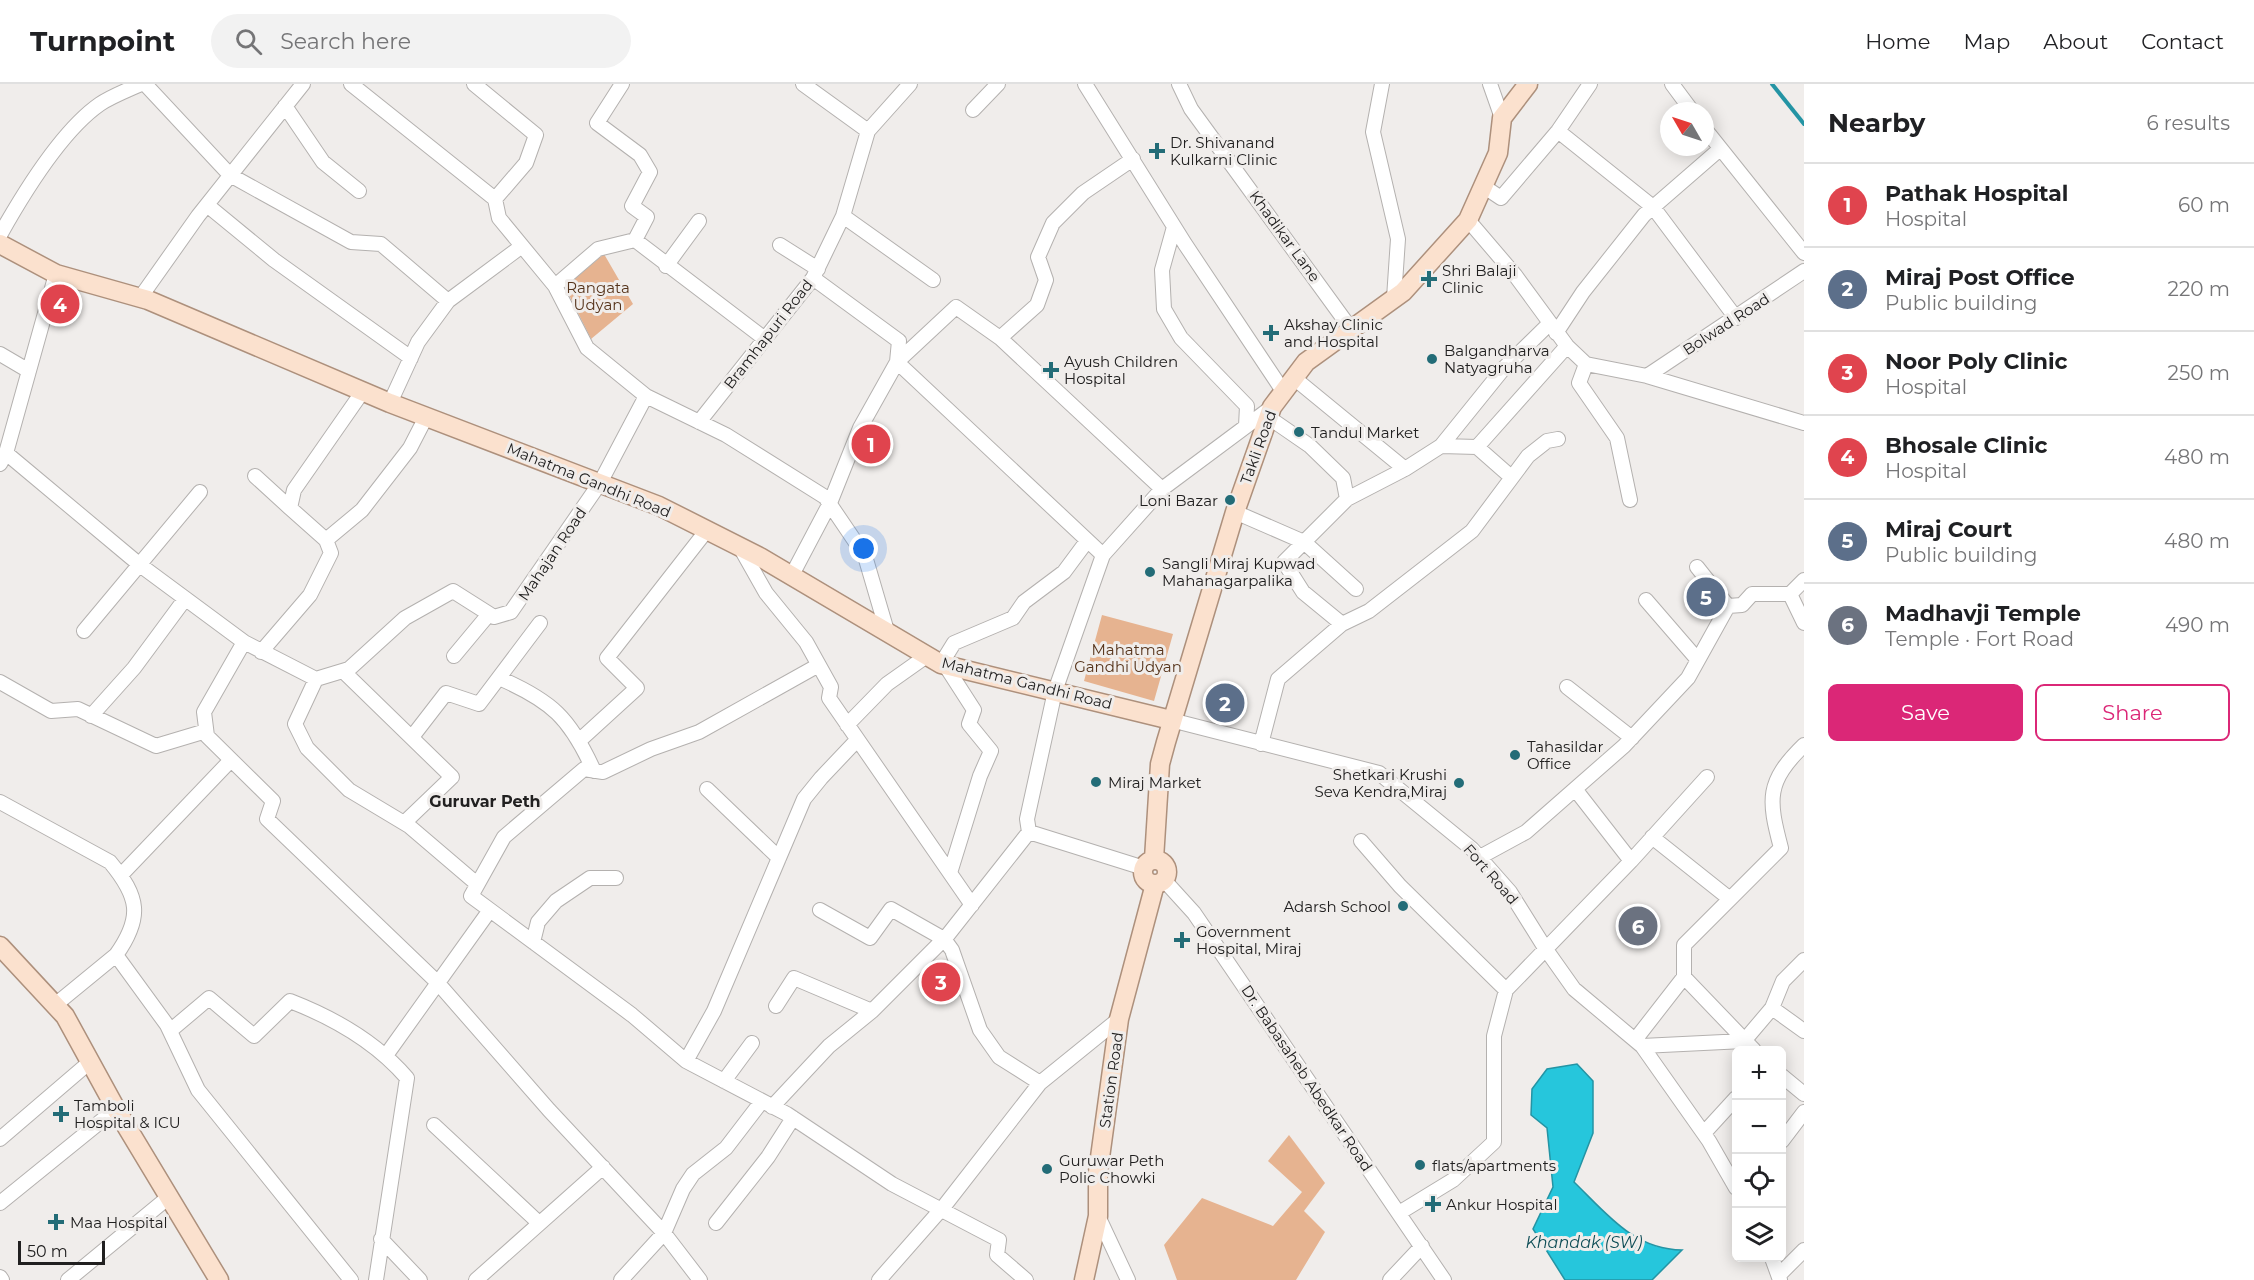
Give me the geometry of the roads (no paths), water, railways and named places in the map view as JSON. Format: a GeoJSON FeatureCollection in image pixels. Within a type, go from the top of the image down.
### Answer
{"type":"FeatureCollection","features":[{"type":"Feature","properties":{"kind":"main road"},"geometry":{"type":"LineString","coordinates":[[1502,118],[1528,84]]}},
{"type":"Feature","properties":{"kind":"main road","name":"Takli Road"},"geometry":{"type":"LineString","coordinates":[[1149,864],[1160,764],[1235,512],[1270,412],[1306,362],[1403,292],[1468,220],[1498,153],[1502,118]]}},
{"type":"Feature","properties":{"kind":"main road","name":"Mahatma Gandhi Road"},"geometry":{"type":"LineString","coordinates":[[0,244],[56,274],[140,298],[390,403],[659,506],[792,575],[938,661],[1172,720]]}},
{"type":"Feature","properties":{"kind":"main road"},"geometry":{"type":"LineString","coordinates":[[1149,864],[1145,879],[1160,882]]}},
{"type":"Feature","properties":{"kind":"main road","name":"Station Road"},"geometry":{"type":"LineString","coordinates":[[1084,1280],[1098,1216],[1098,1172],[1119,1019],[1160,882]]}},
{"type":"Feature","properties":{"kind":"main road"},"geometry":{"type":"LineString","coordinates":[[0,946],[65,1016],[116,1109],[219,1280]]}},
{"type":"Feature","properties":{"kind":"street"},"geometry":{"type":"LineString","coordinates":[[0,235],[20,201],[59,145],[100,104],[143,84],[230,175],[351,242],[381,244],[448,302]]}},
{"type":"Feature","properties":{"kind":"street"},"geometry":{"type":"LineString","coordinates":[[140,298],[207,205],[303,84]]}},
{"type":"Feature","properties":{"kind":"street"},"geometry":{"type":"LineString","coordinates":[[351,84],[495,199],[500,218],[555,286],[587,348],[646,396],[726,435],[825,496],[865,556],[886,632]]}},
{"type":"Feature","properties":{"kind":"street"},"geometry":{"type":"LineString","coordinates":[[474,84],[536,135],[526,164],[495,199]]}},
{"type":"Feature","properties":{"kind":"street"},"geometry":{"type":"LineString","coordinates":[[555,286],[598,249],[634,240],[647,217],[632,206],[650,172],[640,155],[597,123],[622,84]]}},
{"type":"Feature","properties":{"kind":"street"},"geometry":{"type":"LineString","coordinates":[[803,84],[868,131]]}},
{"type":"Feature","properties":{"kind":"street","name":"Bramhapuri Road"},"geometry":{"type":"LineString","coordinates":[[699,422],[815,273],[843,216],[868,131],[910,84]]}},
{"type":"Feature","properties":{"kind":"street"},"geometry":{"type":"LineString","coordinates":[[973,110],[998,84]]}},
{"type":"Feature","properties":{"kind":"street"},"geometry":{"type":"LineString","coordinates":[[1085,84],[1174,227],[1288,385],[1405,470]]}},
{"type":"Feature","properties":{"kind":"street","name":"Khadikar Lane"},"geometry":{"type":"LineString","coordinates":[[1179,84],[1191,109],[1351,329]]}},
{"type":"Feature","properties":{"kind":"street"},"geometry":{"type":"LineString","coordinates":[[1382,84],[1373,132],[1398,239],[1394,298]]}},
{"type":"Feature","properties":{"kind":"street"},"geometry":{"type":"LineString","coordinates":[[1490,84],[1502,118]]}},
{"type":"Feature","properties":{"kind":"street"},"geometry":{"type":"LineString","coordinates":[[1484,186],[1501,198],[1558,130],[1590,84]]}},
{"type":"Feature","properties":{"kind":"street"},"geometry":{"type":"LineString","coordinates":[[1672,84],[1685,102]]}},
{"type":"Feature","properties":{"kind":"street"},"geometry":{"type":"LineString","coordinates":[[285,106],[323,162],[359,192]]}},
{"type":"Feature","properties":{"kind":"street"},"geometry":{"type":"LineString","coordinates":[[1558,130],[1653,207],[1736,318]]}},
{"type":"Feature","properties":{"kind":"street"},"geometry":{"type":"LineString","coordinates":[[1714,141],[1804,253]]}},
{"type":"Feature","properties":{"kind":"street"},"geometry":{"type":"LineString","coordinates":[[1342,624],[1303,592],[1284,562],[1347,499],[1405,470],[1441,446],[1504,368],[1552,328],[1653,207],[1720,149]]}},
{"type":"Feature","properties":{"kind":"street"},"geometry":{"type":"LineString","coordinates":[[1000,338],[1037,305],[1046,280],[1038,257],[1053,223],[1083,193],[1133,159]]}},
{"type":"Feature","properties":{"kind":"street"},"geometry":{"type":"LineString","coordinates":[[207,205],[274,260],[411,358]]}},
{"type":"Feature","properties":{"kind":"street"},"geometry":{"type":"LineString","coordinates":[[843,216],[933,280]]}},
{"type":"Feature","properties":{"kind":"street"},"geometry":{"type":"LineString","coordinates":[[1468,220],[1515,275],[1552,328],[1586,364],[1647,376],[1804,423]]}},
{"type":"Feature","properties":{"kind":"street"},"geometry":{"type":"LineString","coordinates":[[666,266],[699,221]]}},
{"type":"Feature","properties":{"kind":"street"},"geometry":{"type":"LineString","coordinates":[[1174,227],[1162,270],[1164,309],[1181,338],[1247,406],[1246,426]]}},
{"type":"Feature","properties":{"kind":"street"},"geometry":{"type":"LineString","coordinates":[[634,240],[765,339]]}},
{"type":"Feature","properties":{"kind":"street"},"geometry":{"type":"LineString","coordinates":[[780,244],[899,341],[897,362]]}},
{"type":"Feature","properties":{"kind":"street"},"geometry":{"type":"LineString","coordinates":[[390,403],[418,342],[448,302],[522,246]]}},
{"type":"Feature","properties":{"kind":"street","name":"Bolwad Road"},"geometry":{"type":"LineString","coordinates":[[1647,376],[1804,271]]}},
{"type":"Feature","properties":{"kind":"street"},"geometry":{"type":"LineString","coordinates":[[56,274],[3,458],[184,599],[244,642],[316,679],[349,669],[405,618],[453,591],[489,614],[454,656]]}},
{"type":"Feature","properties":{"kind":"street"},"geometry":{"type":"LineString","coordinates":[[792,575],[830,503],[860,428],[897,362],[956,307],[1000,338],[1162,489]]}},
{"type":"Feature","properties":{"kind":"street"},"geometry":{"type":"LineString","coordinates":[[1477,447],[1567,346]]}},
{"type":"Feature","properties":{"kind":"street"},"geometry":{"type":"LineString","coordinates":[[0,354],[29,371]]}},
{"type":"Feature","properties":{"kind":"street"},"geometry":{"type":"LineString","coordinates":[[897,362],[1103,555]]}},
{"type":"Feature","properties":{"kind":"street"},"geometry":{"type":"LineString","coordinates":[[1586,364],[1579,383],[1617,438],[1630,500]]}},
{"type":"Feature","properties":{"kind":"street"},"geometry":{"type":"LineString","coordinates":[[290,508],[294,490],[363,391]]}},
{"type":"Feature","properties":{"kind":"street"},"geometry":{"type":"LineString","coordinates":[[600,483],[646,396]]}},
{"type":"Feature","properties":{"kind":"street"},"geometry":{"type":"LineString","coordinates":[[621,1280],[664,1233],[683,1189],[693,1174],[726,1148],[767,1104],[829,1046],[872,1011],[944,939],[1029,832],[1027,819],[1055,691],[1103,555],[1162,489],[1246,426],[1270,412],[1343,478],[1347,499]]}},
{"type":"Feature","properties":{"kind":"street"},"geometry":{"type":"LineString","coordinates":[[326,540],[362,510],[410,448],[426,417]]}},
{"type":"Feature","properties":{"kind":"street"},"geometry":{"type":"LineString","coordinates":[[1261,744],[1278,679],[1342,624],[1369,611],[1472,531],[1510,476],[1528,456],[1547,441],[1558,439]]}},
{"type":"Feature","properties":{"kind":"street"},"geometry":{"type":"LineString","coordinates":[[1441,446],[1477,447],[1510,476]]}},
{"type":"Feature","properties":{"kind":"street"},"geometry":{"type":"LineString","coordinates":[[255,476],[326,540],[331,553],[310,595],[261,652]]}},
{"type":"Feature","properties":{"kind":"street","name":"Mahajan Road"},"geometry":{"type":"LineString","coordinates":[[489,614],[494,617],[512,612],[600,483]]}},
{"type":"Feature","properties":{"kind":"street"},"geometry":{"type":"LineString","coordinates":[[84,631],[200,492]]}},
{"type":"Feature","properties":{"kind":"street"},"geometry":{"type":"LineString","coordinates":[[1235,512],[1304,542],[1356,589]]}},
{"type":"Feature","properties":{"kind":"street"},"geometry":{"type":"LineString","coordinates":[[580,740],[637,688],[607,658],[707,530]]}},
{"type":"Feature","properties":{"kind":"street"},"geometry":{"type":"LineString","coordinates":[[847,724],[887,684],[938,661],[954,643],[1013,618],[1024,602],[1064,572],[1087,541]]}},
{"type":"Feature","properties":{"kind":"street"},"geometry":{"type":"LineString","coordinates":[[740,547],[766,593],[806,642],[817,666],[831,687],[829,698],[972,905]]}},
{"type":"Feature","properties":{"kind":"street"},"geometry":{"type":"LineString","coordinates":[[1697,567],[1728,606]]}},
{"type":"Feature","properties":{"kind":"street"},"geometry":{"type":"LineString","coordinates":[[1728,606],[1742,605],[1752,594],[1790,594],[1804,580]]}},
{"type":"Feature","properties":{"kind":"street"},"geometry":{"type":"LineString","coordinates":[[1790,594],[1804,623]]}},
{"type":"Feature","properties":{"kind":"street"},"geometry":{"type":"LineString","coordinates":[[91,716],[134,668],[184,599]]}},
{"type":"Feature","properties":{"kind":"street"},"geometry":{"type":"LineString","coordinates":[[1646,600],[1697,659]]}},
{"type":"Feature","properties":{"kind":"street"},"geometry":{"type":"LineString","coordinates":[[1480,857],[1526,832],[1632,738],[1688,678],[1728,606]]}},
{"type":"Feature","properties":{"kind":"street"},"geometry":{"type":"LineString","coordinates":[[412,737],[446,693],[480,704],[540,623]]}},
{"type":"Feature","properties":{"kind":"street"},"geometry":{"type":"LineString","coordinates":[[244,642],[204,712],[207,736],[273,801],[267,819],[437,982],[664,1233],[700,1280]]}},
{"type":"Feature","properties":{"kind":"street"},"geometry":{"type":"LineString","coordinates":[[938,661],[974,711],[969,724],[991,751],[980,776],[950,873]]}},
{"type":"Feature","properties":{"kind":"street"},"geometry":{"type":"LineString","coordinates":[[817,666],[699,732],[651,749],[603,772],[584,770],[504,837],[471,896],[632,1015],[686,1061],[793,1118],[892,1184],[999,1239],[997,1255],[1026,1280]]}},
{"type":"Feature","properties":{"kind":"street"},"geometry":{"type":"LineString","coordinates":[[343,671],[452,777],[404,823]]}},
{"type":"Feature","properties":{"kind":"street"},"geometry":{"type":"LineString","coordinates":[[499,678],[550,704],[580,740],[594,771]]}},
{"type":"Feature","properties":{"kind":"street"},"geometry":{"type":"LineString","coordinates":[[316,679],[295,724],[307,748],[349,790],[404,823],[477,884]]}},
{"type":"Feature","properties":{"kind":"street"},"geometry":{"type":"LineString","coordinates":[[0,682],[51,711],[78,709],[156,746],[206,731]]}},
{"type":"Feature","properties":{"kind":"street"},"geometry":{"type":"LineString","coordinates":[[1567,687],[1632,738]]}},
{"type":"Feature","properties":{"kind":"street","name":"Fort Road"},"geometry":{"type":"LineString","coordinates":[[1172,720],[1379,773],[1480,857],[1510,892],[1574,989],[1638,1043],[1704,1133],[1732,1180]]}},
{"type":"Feature","properties":{"kind":"street"},"geometry":{"type":"LineString","coordinates":[[686,1061],[714,1011],[804,799],[820,778],[857,740]]}},
{"type":"Feature","properties":{"kind":"street"},"geometry":{"type":"LineString","coordinates":[[1638,1043],[1684,977],[1684,945],[1781,848],[1771,810],[1773,789],[1786,762],[1804,745]]}},
{"type":"Feature","properties":{"kind":"street"},"geometry":{"type":"LineString","coordinates":[[121,875],[231,760]]}},
{"type":"Feature","properties":{"kind":"street"},"geometry":{"type":"LineString","coordinates":[[1399,1213],[1454,1180],[1494,1142],[1494,1036],[1506,990],[1631,861],[1707,777]]}},
{"type":"Feature","properties":{"kind":"street"},"geometry":{"type":"LineString","coordinates":[[707,789],[779,858]]}},
{"type":"Feature","properties":{"kind":"street"},"geometry":{"type":"LineString","coordinates":[[1575,789],[1631,861]]}},
{"type":"Feature","properties":{"kind":"street"},"geometry":{"type":"LineString","coordinates":[[0,802],[110,862],[121,875],[134,898],[131,933],[116,955],[55,1005]]}},
{"type":"Feature","properties":{"kind":"street"},"geometry":{"type":"LineString","coordinates":[[1029,832],[1149,864]]}},
{"type":"Feature","properties":{"kind":"street"},"geometry":{"type":"LineString","coordinates":[[1652,837],[1730,899]]}},
{"type":"Feature","properties":{"kind":"street"},"geometry":{"type":"LineString","coordinates":[[1361,842],[1400,886],[1506,990]]}},
{"type":"Feature","properties":{"kind":"street"},"geometry":{"type":"LineString","coordinates":[[533,942],[538,922],[556,901],[590,878],[616,878]]}},
{"type":"Feature","properties":{"kind":"street","name":"Dr. Babasaheb Abedkar Road"},"geometry":{"type":"LineString","coordinates":[[1160,882],[1194,913],[1444,1280]]}},
{"type":"Feature","properties":{"kind":"street"},"geometry":{"type":"LineString","coordinates":[[820,910],[870,938],[891,909],[944,939],[952,950],[980,1030],[999,1057],[1040,1083]]}},
{"type":"Feature","properties":{"kind":"street"},"geometry":{"type":"LineString","coordinates":[[387,1054],[490,910]]}},
{"type":"Feature","properties":{"kind":"street"},"geometry":{"type":"LineString","coordinates":[[116,955],[170,1031],[198,1090],[351,1280]]}},
{"type":"Feature","properties":{"kind":"street"},"geometry":{"type":"LineString","coordinates":[[1749,1046],[1772,1008],[1783,981],[1804,960]]}},
{"type":"Feature","properties":{"kind":"street"},"geometry":{"type":"LineString","coordinates":[[1684,977],[1749,1046]]}},
{"type":"Feature","properties":{"kind":"street"},"geometry":{"type":"LineString","coordinates":[[776,1006],[794,978],[872,1011]]}},
{"type":"Feature","properties":{"kind":"street"},"geometry":{"type":"LineString","coordinates":[[170,1031],[209,998],[254,1036],[290,1001],[324,1014],[387,1054],[407,1078],[375,1280]]}},
{"type":"Feature","properties":{"kind":"street"},"geometry":{"type":"LineString","coordinates":[[1772,1008],[1804,1031]]}},
{"type":"Feature","properties":{"kind":"street"},"geometry":{"type":"LineString","coordinates":[[879,1280],[1040,1083],[1119,1019]]}},
{"type":"Feature","properties":{"kind":"street"},"geometry":{"type":"LineString","coordinates":[[724,1081],[752,1043]]}},
{"type":"Feature","properties":{"kind":"street"},"geometry":{"type":"LineString","coordinates":[[1638,1043],[1749,1046]]}},
{"type":"Feature","properties":{"kind":"street"},"geometry":{"type":"LineString","coordinates":[[0,1139],[91,1060]]}},
{"type":"Feature","properties":{"kind":"street"},"geometry":{"type":"LineString","coordinates":[[1786,1079],[1804,1094]]}},
{"type":"Feature","properties":{"kind":"street"},"geometry":{"type":"LineString","coordinates":[[1704,1133],[1735,1100]]}},
{"type":"Feature","properties":{"kind":"street"},"geometry":{"type":"LineString","coordinates":[[0,1203],[116,1109]]}},
{"type":"Feature","properties":{"kind":"street"},"geometry":{"type":"LineString","coordinates":[[1786,1136],[1804,1112]]}},
{"type":"Feature","properties":{"kind":"street"},"geometry":{"type":"LineString","coordinates":[[716,1223],[768,1157],[793,1118]]}},
{"type":"Feature","properties":{"kind":"street"},"geometry":{"type":"LineString","coordinates":[[434,1125],[539,1223]]}},
{"type":"Feature","properties":{"kind":"street"},"geometry":{"type":"LineString","coordinates":[[476,1280],[603,1167]]}},
{"type":"Feature","properties":{"kind":"street"},"geometry":{"type":"LineString","coordinates":[[68,1280],[170,1196]]}},
{"type":"Feature","properties":{"kind":"street"},"geometry":{"type":"LineString","coordinates":[[1098,1216],[1128,1280]]}},
{"type":"Feature","properties":{"kind":"street"},"geometry":{"type":"LineString","coordinates":[[381,1239],[420,1280]]}},
{"type":"Feature","properties":{"kind":"street"},"geometry":{"type":"LineString","coordinates":[[1390,1280],[1422,1246]]}},
{"type":"Feature","properties":{"kind":"street"},"geometry":{"type":"LineString","coordinates":[[1774,1262],[1780,1277],[1804,1250]]}},
{"type":"Feature","properties":{"kind":"water","name":"Khandak (SW)"},"geometry":{"type":"Polygon","coordinates":[[[1577,1064],[1593,1081],[1593,1133],[1574,1182],[1622,1228],[1635,1237],[1649,1244],[1682,1250],[1652,1280],[1565,1280],[1533,1229],[1553,1187],[1547,1128],[1531,1115],[1532,1089],[1547,1069],[1577,1064]]]}},
{"type":"Feature","properties":{"kind":"waterway"},"geometry":{"type":"LineString","coordinates":[[1772,84],[1804,124]]}},
{"type":"Feature","properties":{"kind":"place","name":"Dr. Shivanand Kulkarni Clinic"},"geometry":{"type":"Point","coordinates":[1157,151]}},
{"type":"Feature","properties":{"kind":"place","name":"Shri Balaji Clinic"},"geometry":{"type":"Point","coordinates":[1429,279]}},
{"type":"Feature","properties":{"kind":"place","name":"Bhosale Clinic"},"geometry":{"type":"Point","coordinates":[60,304]}},
{"type":"Feature","properties":{"kind":"place","name":"Akshay Clinic and Hospital"},"geometry":{"type":"Point","coordinates":[1271,333]}},
{"type":"Feature","properties":{"kind":"place","name":"Balgandharva Natyagruha"},"geometry":{"type":"Point","coordinates":[1432,359]}},
{"type":"Feature","properties":{"kind":"place","name":"Ayush Children Hospital"},"geometry":{"type":"Point","coordinates":[1051,370]}},
{"type":"Feature","properties":{"kind":"place","name":"Tandul Market"},"geometry":{"type":"Point","coordinates":[1299,432]}},
{"type":"Feature","properties":{"kind":"place","name":"Pathak Hospital"},"geometry":{"type":"Point","coordinates":[871,444]}},
{"type":"Feature","properties":{"kind":"place","name":"Loni Bazar"},"geometry":{"type":"Point","coordinates":[1230,500]}},
{"type":"Feature","properties":{"kind":"place","name":"Sangli Miraj Kupwad Mahanagarpalika"},"geometry":{"type":"Point","coordinates":[1150,572]}},
{"type":"Feature","properties":{"kind":"place","name":"Miraj Court"},"geometry":{"type":"Point","coordinates":[1706,597]}},
{"type":"Feature","properties":{"kind":"place","name":"Miraj Post Office"},"geometry":{"type":"Point","coordinates":[1225,703]}},
{"type":"Feature","properties":{"kind":"place","name":"Tahasildar Office"},"geometry":{"type":"Point","coordinates":[1515,755]}},
{"type":"Feature","properties":{"kind":"place","name":"Miraj Market"},"geometry":{"type":"Point","coordinates":[1096,782]}},
{"type":"Feature","properties":{"kind":"place","name":"Shetkari Krushi Seva Kendra,Miraj"},"geometry":{"type":"Point","coordinates":[1459,783]}},
{"type":"Feature","properties":{"kind":"place","name":"Adarsh School"},"geometry":{"type":"Point","coordinates":[1403,906]}},
{"type":"Feature","properties":{"kind":"place","name":"Madhavji Temple"},"geometry":{"type":"Point","coordinates":[1638,926]}},
{"type":"Feature","properties":{"kind":"place","name":"Government Hospital, Miraj"},"geometry":{"type":"Point","coordinates":[1182,940]}},
{"type":"Feature","properties":{"kind":"place","name":"Noor Poly Clinic"},"geometry":{"type":"Point","coordinates":[941,982]}},
{"type":"Feature","properties":{"kind":"place","name":"Tamboli Hospital & ICU"},"geometry":{"type":"Point","coordinates":[61,1114]}},
{"type":"Feature","properties":{"kind":"place","name":"flats/apartments"},"geometry":{"type":"Point","coordinates":[1420,1165]}},
{"type":"Feature","properties":{"kind":"place","name":"Guruwar Peth Polic Chowki"},"geometry":{"type":"Point","coordinates":[1047,1169]}},
{"type":"Feature","properties":{"kind":"place","name":"Ankur Hospital"},"geometry":{"type":"Point","coordinates":[1433,1204]}},
{"type":"Feature","properties":{"kind":"place","name":"Maa Hospital"},"geometry":{"type":"Point","coordinates":[56,1222]}},
{"type":"Feature","properties":{"kind":"district","name":"Guruvar Peth"},"geometry":{"type":"Point","coordinates":[485,801]}},
{"type":"Feature","properties":{"kind":"park label","name":"Rangata Udyan"},"geometry":{"type":"Point","coordinates":[598,296]}},
{"type":"Feature","properties":{"kind":"park label","name":"Mahatma Gandhi Udyan"},"geometry":{"type":"Point","coordinates":[1128,658]}}]}
